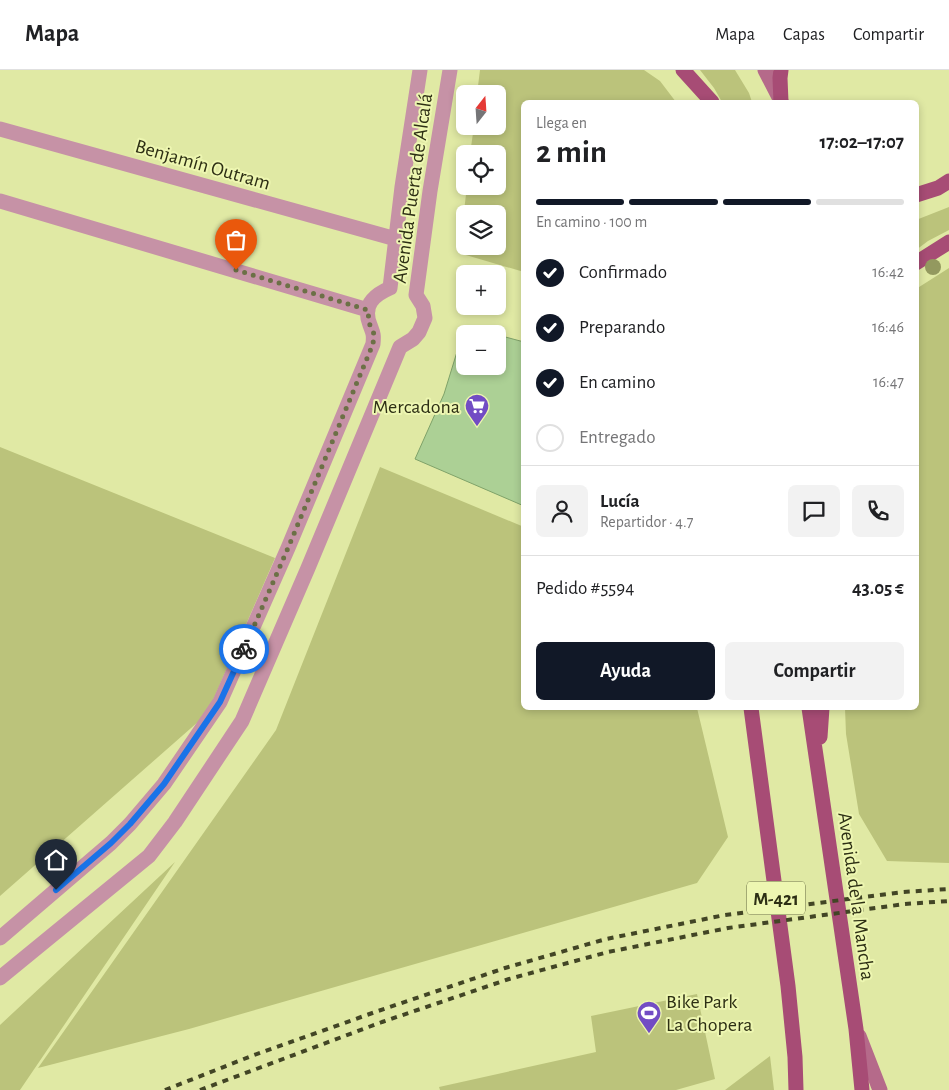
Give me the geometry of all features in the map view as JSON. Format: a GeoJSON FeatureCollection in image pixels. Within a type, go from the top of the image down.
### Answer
{"type":"FeatureCollection","features":[{"type":"Feature","properties":{"kind":"main road"},"geometry":{"type":"LineString","coordinates":[[683,70],[710,100]]}},
{"type":"Feature","properties":{"kind":"main road"},"geometry":{"type":"LineString","coordinates":[[781,100],[780,78],[782,70]]}},
{"type":"Feature","properties":{"kind":"main road"},"geometry":{"type":"LineString","coordinates":[[919,193],[945,184]]}},
{"type":"Feature","properties":{"kind":"main road"},"geometry":{"type":"LineString","coordinates":[[919,260],[949,242]]}},
{"type":"Feature","properties":{"kind":"main road","name":"M-421"},"geometry":{"type":"LineString","coordinates":[[751,710],[788,986],[795,1057],[796,1090]]}},
{"type":"Feature","properties":{"kind":"main road","name":"Avenida de la Mancha"},"geometry":{"type":"LineString","coordinates":[[809,710],[856,1028],[862,1090]]}},
{"type":"Feature","properties":{"kind":"main road"},"geometry":{"type":"LineString","coordinates":[[818,761],[822,710]]}},
{"type":"Feature","properties":{"kind":"street","name":"Avenida Puerta de Alcalá"},"geometry":{"type":"LineString","coordinates":[[368,310],[370,302],[378,294],[390,288],[402,187],[420,70]]}},
{"type":"Feature","properties":{"kind":"street","name":"Avenida Puerta de Alcalá"},"geometry":{"type":"LineString","coordinates":[[0,978],[149,856],[242,721],[400,347],[414,340],[420,332],[425,318],[423,306],[416,295],[430,191],[450,70]]}},
{"type":"Feature","properties":{"kind":"street"},"geometry":{"type":"LineString","coordinates":[[765,70],[780,100]]}},
{"type":"Feature","properties":{"kind":"street","name":"Benjamín Outram"},"geometry":{"type":"LineString","coordinates":[[0,129],[396,239]]}},
{"type":"Feature","properties":{"kind":"street"},"geometry":{"type":"LineString","coordinates":[[0,200],[368,310],[369,323],[374,334],[384,343],[397,346],[403,345]]}},
{"type":"Feature","properties":{"kind":"street"},"geometry":{"type":"LineString","coordinates":[[390,288],[401,287],[410,289],[416,295]]}},
{"type":"Feature","properties":{"kind":"street"},"geometry":{"type":"LineString","coordinates":[[0,938],[111,843],[130,824],[164,784],[220,702],[288,548],[373,344],[374,334]]}},
{"type":"Feature","properties":{"kind":"street"},"geometry":{"type":"LineString","coordinates":[[856,1028],[880,1090]]}},
{"type":"Feature","properties":{"kind":"green space"},"geometry":{"type":"Polygon","coordinates":[[[480,70],[644,70],[660,81],[674,100],[521,100],[521,271],[506,267],[506,265],[466,255],[506,255],[506,205],[465,205],[466,195],[506,195],[506,145],[471,145],[473,135],[506,135],[506,85],[478,85],[480,70]]]}},
{"type":"Feature","properties":{"kind":"green space"},"geometry":{"type":"Polygon","coordinates":[[[700,70],[735,70],[751,100],[721,100],[700,70]]]}},
{"type":"Feature","properties":{"kind":"green space"},"geometry":{"type":"Polygon","coordinates":[[[949,207],[949,230],[919,248],[919,219],[949,207]]]}},
{"type":"Feature","properties":{"kind":"green space"},"geometry":{"type":"Polygon","coordinates":[[[949,268],[949,863],[887,861],[859,814],[846,734],[845,710],[919,710],[919,287],[949,268]]]}},
{"type":"Feature","properties":{"kind":"green space"},"geometry":{"type":"Polygon","coordinates":[[[0,447],[275,558],[207,714],[0,896],[0,447]]]}},
{"type":"Feature","properties":{"kind":"green space"},"geometry":{"type":"Polygon","coordinates":[[[380,467],[521,526],[521,710],[697,710],[728,837],[697,883],[189,1029],[38,1068],[276,730],[380,467]]]}},
{"type":"Feature","properties":{"kind":"green space"},"geometry":{"type":"Polygon","coordinates":[[[175,862],[20,1090],[0,1090],[0,1025],[175,862]]]}},
{"type":"Feature","properties":{"kind":"green space","name":"Bike Park La Chopera"},"geometry":{"type":"Polygon","coordinates":[[[697,994],[715,1079],[676,1090],[440,1090],[439,1087],[596,1052],[591,1016],[697,994]]]}},
{"type":"Feature","properties":{"kind":"green space"},"geometry":{"type":"Polygon","coordinates":[[[770,1056],[774,1090],[725,1090],[770,1056]]]}},
{"type":"Feature","properties":{"kind":"building","name":"Mercadona"},"geometry":{"type":"Polygon","coordinates":[[[506,337],[521,341],[521,505],[415,459],[444,394],[456,355],[456,375],[506,375],[506,337]]]}},
{"type":"Feature","properties":{"kind":"railway"},"geometry":{"type":"LineString","coordinates":[[165,1090],[254,1055],[378,1011],[505,968],[606,939],[725,915],[903,892],[949,889]]}},
{"type":"Feature","properties":{"kind":"railway"},"geometry":{"type":"LineString","coordinates":[[200,1090],[382,1022],[509,979],[608,952],[728,928],[905,904],[949,901]]}},
{"type":"Feature","properties":{"kind":"way so far"},"geometry":{"type":"LineString","coordinates":[[236,270],[368,310],[369,323],[374,334],[373,344],[244,649]]}},
{"type":"Feature","properties":{"kind":"place","name":"Mercadona"},"geometry":{"type":"Point","coordinates":[477,427]}},
{"type":"Feature","properties":{"kind":"place","name":"Bike Park La Chopera"},"geometry":{"type":"Point","coordinates":[649,1034]}},
{"type":"Feature","properties":{"kind":"route"},"geometry":{"type":"LineString","coordinates":[[56,890],[111,843],[164,784],[220,702],[244,649]]}}]}
